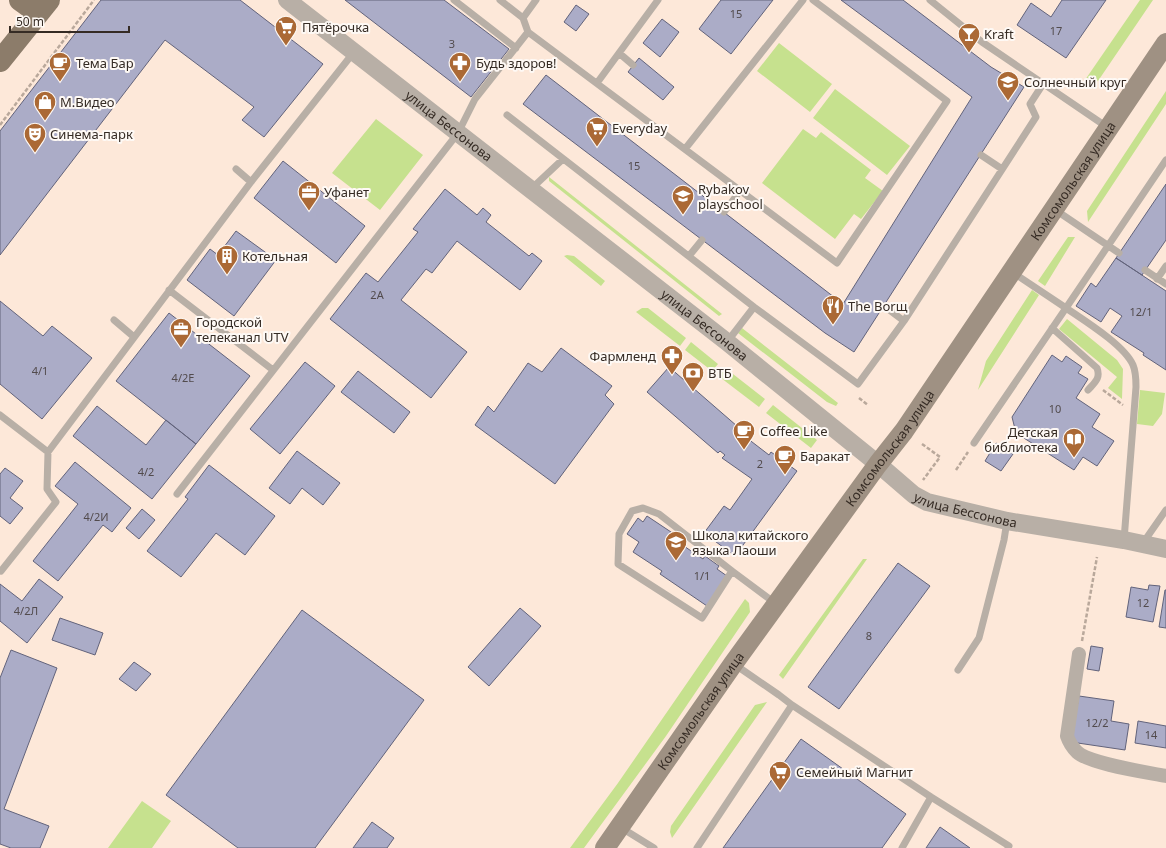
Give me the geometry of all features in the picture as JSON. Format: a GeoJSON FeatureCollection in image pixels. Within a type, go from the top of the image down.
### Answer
{"type":"FeatureCollection","features":[{"type":"Feature","properties":{"kind":"main road"},"geometry":{"type":"LineString","coordinates":[[0,61],[43,6],[20,0]]}},
{"type":"Feature","properties":{"kind":"main road","name":"Комсомольская улица"},"geometry":{"type":"LineString","coordinates":[[605,848],[777,604],[878,464],[904,431],[1166,43]]}},
{"type":"Feature","properties":{"kind":"street","name":"улица Бессонова"},"geometry":{"type":"LineString","coordinates":[[287,0],[727,342],[914,495],[927,502],[1007,521],[1124,540],[1166,549]]}},
{"type":"Feature","properties":{"kind":"street"},"geometry":{"type":"LineString","coordinates":[[1080,654],[1067,736],[1072,746],[1083,756],[1091,760],[1166,776]]}},
{"type":"Feature","properties":{"kind":"lane"},"geometry":{"type":"LineString","coordinates":[[454,0],[516,48]]}},
{"type":"Feature","properties":{"kind":"lane"},"geometry":{"type":"LineString","coordinates":[[500,0],[523,18],[528,32],[837,263],[946,101],[813,0]]}},
{"type":"Feature","properties":{"kind":"lane"},"geometry":{"type":"LineString","coordinates":[[523,18],[536,0]]}},
{"type":"Feature","properties":{"kind":"lane"},"geometry":{"type":"LineString","coordinates":[[597,83],[658,0]]}},
{"type":"Feature","properties":{"kind":"lane"},"geometry":{"type":"LineString","coordinates":[[685,149],[803,0]]}},
{"type":"Feature","properties":{"kind":"lane"},"geometry":{"type":"LineString","coordinates":[[930,0],[982,42],[1109,128]]}},
{"type":"Feature","properties":{"kind":"lane"},"geometry":{"type":"LineString","coordinates":[[177,494],[458,132],[475,100],[528,32]]}},
{"type":"Feature","properties":{"kind":"lane"},"geometry":{"type":"LineString","coordinates":[[1,571],[56,502],[47,489],[48,452],[251,182],[354,52]]}},
{"type":"Feature","properties":{"kind":"lane"},"geometry":{"type":"LineString","coordinates":[[619,53],[633,65]]}},
{"type":"Feature","properties":{"kind":"lane"},"geometry":{"type":"LineString","coordinates":[[507,115],[754,307],[858,384],[904,321],[1002,168],[1036,118],[1030,104],[1043,84]]}},
{"type":"Feature","properties":{"kind":"lane"},"geometry":{"type":"LineString","coordinates":[[981,155],[1002,168]]}},
{"type":"Feature","properties":{"kind":"lane"},"geometry":{"type":"LineString","coordinates":[[530,190],[563,159]]}},
{"type":"Feature","properties":{"kind":"lane"},"geometry":{"type":"LineString","coordinates":[[974,443],[1166,160]]}},
{"type":"Feature","properties":{"kind":"lane"},"geometry":{"type":"LineString","coordinates":[[236,169],[251,182]]}},
{"type":"Feature","properties":{"kind":"lane"},"geometry":{"type":"LineString","coordinates":[[724,212],[740,191]]}},
{"type":"Feature","properties":{"kind":"lane"},"geometry":{"type":"LineString","coordinates":[[1054,209],[1119,253]]}},
{"type":"Feature","properties":{"kind":"lane"},"geometry":{"type":"LineString","coordinates":[[689,256],[702,240]]}},
{"type":"Feature","properties":{"kind":"lane"},"geometry":{"type":"LineString","coordinates":[[1158,279],[1166,266]]}},
{"type":"Feature","properties":{"kind":"lane"},"geometry":{"type":"LineString","coordinates":[[1145,270],[1166,284]]}},
{"type":"Feature","properties":{"kind":"lane"},"geometry":{"type":"LineString","coordinates":[[1012,271],[1095,327],[1124,352],[1135,370],[1136,387],[1124,540]]}},
{"type":"Feature","properties":{"kind":"lane"},"geometry":{"type":"LineString","coordinates":[[169,290],[273,370]]}},
{"type":"Feature","properties":{"kind":"lane"},"geometry":{"type":"LineString","coordinates":[[884,306],[904,321]]}},
{"type":"Feature","properties":{"kind":"lane"},"geometry":{"type":"LineString","coordinates":[[727,342],[754,307]]}},
{"type":"Feature","properties":{"kind":"lane"},"geometry":{"type":"LineString","coordinates":[[114,320],[134,337]]}},
{"type":"Feature","properties":{"kind":"lane"},"geometry":{"type":"LineString","coordinates":[[1052,328],[1096,368],[1099,374],[1098,380],[1088,390]]}},
{"type":"Feature","properties":{"kind":"lane"},"geometry":{"type":"LineString","coordinates":[[0,414],[48,452]]}},
{"type":"Feature","properties":{"kind":"lane"},"geometry":{"type":"LineString","coordinates":[[732,571],[702,618],[618,564],[619,534],[632,510],[643,508],[659,514],[777,604]]}},
{"type":"Feature","properties":{"kind":"lane"},"geometry":{"type":"LineString","coordinates":[[1143,544],[1166,510]]}},
{"type":"Feature","properties":{"kind":"lane"},"geometry":{"type":"LineString","coordinates":[[958,670],[978,638],[1004,540],[1007,521]]}},
{"type":"Feature","properties":{"kind":"lane"},"geometry":{"type":"LineString","coordinates":[[734,664],[792,705],[931,797],[1009,846],[1008,848]]}},
{"type":"Feature","properties":{"kind":"lane"},"geometry":{"type":"LineString","coordinates":[[697,848],[792,705]]}},
{"type":"Feature","properties":{"kind":"lane"},"geometry":{"type":"LineString","coordinates":[[902,848],[931,797]]}},
{"type":"Feature","properties":{"kind":"lane"},"geometry":{"type":"LineString","coordinates":[[620,827],[654,848]]}},
{"type":"Feature","properties":{"kind":"path"},"geometry":{"type":"LineString","coordinates":[[0,125],[94,0]]}},
{"type":"Feature","properties":{"kind":"path"},"geometry":{"type":"LineString","coordinates":[[1108,394],[1121,404]]}},
{"type":"Feature","properties":{"kind":"path"},"geometry":{"type":"LineString","coordinates":[[860,398],[868,404]]}},
{"type":"Feature","properties":{"kind":"path"},"geometry":{"type":"LineString","coordinates":[[956,470],[974,443]]}},
{"type":"Feature","properties":{"kind":"path"},"geometry":{"type":"LineString","coordinates":[[922,444],[940,457],[924,480]]}},
{"type":"Feature","properties":{"kind":"path"},"geometry":{"type":"LineString","coordinates":[[1080,654],[1097,557]]}},
{"type":"Feature","properties":{"kind":"green space"},"geometry":{"type":"Polygon","coordinates":[[[1140,0],[1153,0],[1098,81],[1091,83],[1085,80],[1140,0]]]}},
{"type":"Feature","properties":{"kind":"green space"},"geometry":{"type":"Polygon","coordinates":[[[779,43],[832,84],[810,112],[757,71],[779,43]]]}},
{"type":"Feature","properties":{"kind":"green space"},"geometry":{"type":"Polygon","coordinates":[[[835,89],[910,146],[887,175],[813,118],[835,89]]]}},
{"type":"Feature","properties":{"kind":"green space"},"geometry":{"type":"Polygon","coordinates":[[[1166,91],[1166,104],[1088,222],[1087,211],[1166,91]]]}},
{"type":"Feature","properties":{"kind":"green space"},"geometry":{"type":"Polygon","coordinates":[[[376,119],[423,155],[380,210],[332,173],[376,119]]]}},
{"type":"Feature","properties":{"kind":"green space"},"geometry":{"type":"Polygon","coordinates":[[[803,129],[816,138],[821,132],[871,170],[865,178],[883,191],[861,219],[854,214],[835,239],[762,183],[803,129]]]}},
{"type":"Feature","properties":{"kind":"green space"},"geometry":{"type":"Polygon","coordinates":[[[549,177],[722,314],[719,316],[549,181],[549,177]]]}},
{"type":"Feature","properties":{"kind":"green space"},"geometry":{"type":"Polygon","coordinates":[[[1068,237],[1075,237],[1045,286],[1038,281],[1068,237]]]}},
{"type":"Feature","properties":{"kind":"green space"},"geometry":{"type":"Polygon","coordinates":[[[564,256],[574,256],[605,281],[601,286],[564,256]]]}},
{"type":"Feature","properties":{"kind":"green space"},"geometry":{"type":"Polygon","coordinates":[[[1032,290],[1039,295],[978,390],[986,361],[1032,290]]]}},
{"type":"Feature","properties":{"kind":"green space"},"geometry":{"type":"Polygon","coordinates":[[[642,308],[648,308],[686,338],[680,346],[636,312],[642,308]]]}},
{"type":"Feature","properties":{"kind":"green space"},"geometry":{"type":"Polygon","coordinates":[[[1067,319],[1117,360],[1123,369],[1122,399],[1108,388],[1117,377],[1059,329],[1067,319]]]}},
{"type":"Feature","properties":{"kind":"green space"},"geometry":{"type":"Polygon","coordinates":[[[742,328],[838,403],[836,406],[827,402],[738,333],[742,328]]]}},
{"type":"Feature","properties":{"kind":"green space"},"geometry":{"type":"Polygon","coordinates":[[[691,342],[718,364],[712,371],[685,350],[691,342]]]}},
{"type":"Feature","properties":{"kind":"green space"},"geometry":{"type":"Polygon","coordinates":[[[724,367],[765,399],[759,407],[717,375],[724,367]]]}},
{"type":"Feature","properties":{"kind":"green space"},"geometry":{"type":"Polygon","coordinates":[[[1140,390],[1165,393],[1162,414],[1153,426],[1137,424],[1140,390]]]}},
{"type":"Feature","properties":{"kind":"green space"},"geometry":{"type":"Polygon","coordinates":[[[773,405],[817,440],[811,448],[766,413],[773,405]]]}},
{"type":"Feature","properties":{"kind":"green space"},"geometry":{"type":"Polygon","coordinates":[[[863,559],[867,559],[783,679],[779,675],[863,559]]]}},
{"type":"Feature","properties":{"kind":"green space"},"geometry":{"type":"Polygon","coordinates":[[[745,599],[749,603],[750,612],[666,736],[584,848],[570,848],[618,783],[745,599]]]}},
{"type":"Feature","properties":{"kind":"green space"},"geometry":{"type":"Polygon","coordinates":[[[767,702],[672,838],[670,832],[671,826],[755,705],[767,702]]]}},
{"type":"Feature","properties":{"kind":"green space"},"geometry":{"type":"Polygon","coordinates":[[[142,801],[171,821],[152,848],[108,848],[142,801]]]}},
{"type":"Feature","properties":{"kind":"building"},"geometry":{"type":"Polygon","coordinates":[[[101,0],[240,0],[323,64],[264,137],[242,120],[254,107],[165,40],[0,255],[0,131],[101,0]]]}},
{"type":"Feature","properties":{"kind":"building"},"geometry":{"type":"Polygon","coordinates":[[[345,0],[444,0],[509,49],[471,97],[345,0]]]}},
{"type":"Feature","properties":{"kind":"building"},"geometry":{"type":"Polygon","coordinates":[[[721,0],[773,0],[731,54],[699,29],[721,0]]]}},
{"type":"Feature","properties":{"kind":"building"},"geometry":{"type":"Polygon","coordinates":[[[841,0],[903,0],[991,67],[1024,87],[854,352],[825,333],[523,104],[546,75],[843,304],[972,97],[841,0]]]}},
{"type":"Feature","properties":{"kind":"building"},"geometry":{"type":"Polygon","coordinates":[[[1062,0],[1106,0],[1066,58],[1017,25],[1031,3],[1051,17],[1062,0]]]}},
{"type":"Feature","properties":{"kind":"building"},"geometry":{"type":"Polygon","coordinates":[[[576,5],[589,14],[576,31],[564,22],[576,5]]]}},
{"type":"Feature","properties":{"kind":"building"},"geometry":{"type":"Polygon","coordinates":[[[662,19],[679,32],[660,57],[643,43],[662,19]]]}},
{"type":"Feature","properties":{"kind":"building"},"geometry":{"type":"Polygon","coordinates":[[[639,58],[674,87],[663,100],[628,72],[639,58]]]}},
{"type":"Feature","properties":{"kind":"building","name":"Уфанет"},"geometry":{"type":"Polygon","coordinates":[[[283,161],[365,226],[336,263],[254,198],[283,161]]]}},
{"type":"Feature","properties":{"kind":"building"},"geometry":{"type":"Polygon","coordinates":[[[1166,184],[1166,240],[1142,275],[1116,258],[1166,184]]]}},
{"type":"Feature","properties":{"kind":"building"},"geometry":{"type":"Polygon","coordinates":[[[445,189],[477,215],[483,208],[491,215],[486,222],[529,256],[532,253],[542,261],[520,290],[457,241],[432,273],[426,269],[401,300],[467,352],[431,398],[330,319],[366,273],[378,282],[418,232],[413,229],[445,189]]]}},
{"type":"Feature","properties":{"kind":"building","name":"Котельная"},"geometry":{"type":"Polygon","coordinates":[[[236,231],[276,260],[234,316],[187,280],[210,249],[218,255],[236,231]]]}},
{"type":"Feature","properties":{"kind":"building"},"geometry":{"type":"Polygon","coordinates":[[[1116,258],[1166,291],[1166,370],[1143,355],[1144,353],[1111,332],[1122,316],[1110,308],[1101,322],[1076,306],[1091,283],[1096,287],[1116,258]]]}},
{"type":"Feature","properties":{"kind":"building"},"geometry":{"type":"Polygon","coordinates":[[[0,301],[43,336],[52,326],[92,358],[42,419],[0,384],[0,301]]]}},
{"type":"Feature","properties":{"kind":"building"},"geometry":{"type":"Polygon","coordinates":[[[169,313],[250,376],[196,444],[116,381],[169,313]]]}},
{"type":"Feature","properties":{"kind":"building"},"geometry":{"type":"Polygon","coordinates":[[[561,348],[612,386],[605,395],[614,404],[555,484],[475,425],[488,406],[494,412],[528,363],[542,372],[561,348]]]}},
{"type":"Feature","properties":{"kind":"building"},"geometry":{"type":"Polygon","coordinates":[[[1052,355],[1062,362],[1066,356],[1082,367],[1078,373],[1088,379],[1076,398],[1100,414],[1092,427],[1114,441],[1097,466],[1083,457],[1074,470],[1016,433],[1012,417],[1052,355]]]}},
{"type":"Feature","properties":{"kind":"building"},"geometry":{"type":"Polygon","coordinates":[[[305,362],[335,386],[280,454],[250,429],[305,362]]]}},
{"type":"Feature","properties":{"kind":"building"},"geometry":{"type":"Polygon","coordinates":[[[669,367],[745,433],[743,435],[769,455],[771,452],[797,471],[735,556],[704,533],[724,506],[730,510],[752,479],[722,458],[725,455],[720,451],[718,453],[647,392],[669,367]]]}},
{"type":"Feature","properties":{"kind":"building"},"geometry":{"type":"Polygon","coordinates":[[[358,371],[410,412],[394,433],[341,392],[358,371]]]}},
{"type":"Feature","properties":{"kind":"building"},"geometry":{"type":"Polygon","coordinates":[[[97,406],[146,445],[166,420],[196,444],[152,499],[73,436],[97,406]]]}},
{"type":"Feature","properties":{"kind":"building"},"geometry":{"type":"Polygon","coordinates":[[[996,443],[1013,454],[1001,471],[985,461],[996,443]]]}},
{"type":"Feature","properties":{"kind":"building"},"geometry":{"type":"Polygon","coordinates":[[[297,451],[340,483],[323,505],[302,488],[290,504],[269,488],[297,451]]]}},
{"type":"Feature","properties":{"kind":"building"},"geometry":{"type":"Polygon","coordinates":[[[75,462],[131,508],[112,532],[103,525],[58,581],[33,561],[78,504],[55,486],[75,462]]]}},
{"type":"Feature","properties":{"kind":"building"},"geometry":{"type":"Polygon","coordinates":[[[209,465],[275,516],[245,555],[216,533],[181,577],[147,551],[188,499],[185,497],[209,465]]]}},
{"type":"Feature","properties":{"kind":"building"},"geometry":{"type":"Polygon","coordinates":[[[5,468],[23,481],[10,498],[23,508],[10,524],[0,516],[0,474],[5,468]]]}},
{"type":"Feature","properties":{"kind":"building"},"geometry":{"type":"Polygon","coordinates":[[[142,509],[155,520],[139,539],[126,528],[142,509]]]}},
{"type":"Feature","properties":{"kind":"building"},"geometry":{"type":"Polygon","coordinates":[[[647,516],[677,536],[675,540],[703,559],[705,556],[719,566],[717,569],[727,576],[707,606],[660,574],[662,571],[633,552],[639,542],[627,534],[638,518],[643,522],[647,516]]]}},
{"type":"Feature","properties":{"kind":"building"},"geometry":{"type":"Polygon","coordinates":[[[898,563],[930,586],[839,709],[808,687],[898,563]]]}},
{"type":"Feature","properties":{"kind":"building"},"geometry":{"type":"Polygon","coordinates":[[[39,579],[63,597],[27,643],[0,621],[0,584],[22,601],[39,579]]]}},
{"type":"Feature","properties":{"kind":"building"},"geometry":{"type":"Polygon","coordinates":[[[1149,585],[1160,586],[1153,622],[1126,617],[1131,587],[1148,590],[1149,585]]]}},
{"type":"Feature","properties":{"kind":"building"},"geometry":{"type":"Polygon","coordinates":[[[1166,590],[1166,628],[1159,627],[1166,590]]]}},
{"type":"Feature","properties":{"kind":"building"},"geometry":{"type":"Polygon","coordinates":[[[520,608],[541,626],[489,686],[468,667],[520,608]]]}},
{"type":"Feature","properties":{"kind":"building"},"geometry":{"type":"Polygon","coordinates":[[[302,610],[424,700],[315,848],[238,848],[166,795],[302,610]]]}},
{"type":"Feature","properties":{"kind":"building"},"geometry":{"type":"Polygon","coordinates":[[[60,618],[103,633],[95,655],[52,640],[60,618]]]}},
{"type":"Feature","properties":{"kind":"building"},"geometry":{"type":"Polygon","coordinates":[[[1091,646],[1103,648],[1099,671],[1087,669],[1091,646]]]}},
{"type":"Feature","properties":{"kind":"building"},"geometry":{"type":"Polygon","coordinates":[[[11,650],[57,668],[4,809],[49,826],[40,848],[11,848],[0,844],[0,678],[11,650]]]}},
{"type":"Feature","properties":{"kind":"building"},"geometry":{"type":"Polygon","coordinates":[[[134,662],[151,674],[136,691],[119,679],[134,662]]]}},
{"type":"Feature","properties":{"kind":"building"},"geometry":{"type":"Polygon","coordinates":[[[1079,696],[1114,701],[1111,721],[1129,724],[1125,750],[1071,742],[1079,696]]]}},
{"type":"Feature","properties":{"kind":"building"},"geometry":{"type":"Polygon","coordinates":[[[1138,721],[1166,726],[1166,748],[1135,743],[1138,721]]]}},
{"type":"Feature","properties":{"kind":"building"},"geometry":{"type":"Polygon","coordinates":[[[801,739],[906,814],[882,848],[723,848],[801,739]]]}},
{"type":"Feature","properties":{"kind":"building"},"geometry":{"type":"Polygon","coordinates":[[[372,822],[394,838],[387,848],[353,848],[372,822]]]}},
{"type":"Feature","properties":{"kind":"building"},"geometry":{"type":"Polygon","coordinates":[[[940,827],[970,848],[926,848],[940,827]]]}},
{"type":"Feature","properties":{"kind":"place","name":"Пятёрочка"},"geometry":{"type":"Point","coordinates":[286,46]}},
{"type":"Feature","properties":{"kind":"place","name":"Kraft"},"geometry":{"type":"Point","coordinates":[969,54]}},
{"type":"Feature","properties":{"kind":"place","name":"Тема Бар"},"geometry":{"type":"Point","coordinates":[60,82]}},
{"type":"Feature","properties":{"kind":"place","name":"Будь здоров!"},"geometry":{"type":"Point","coordinates":[460,82]}},
{"type":"Feature","properties":{"kind":"place","name":"Солнечный круг"},"geometry":{"type":"Point","coordinates":[1008,102]}},
{"type":"Feature","properties":{"kind":"place","name":"М.Видео"},"geometry":{"type":"Point","coordinates":[45,122]}},
{"type":"Feature","properties":{"kind":"place","name":"Everyday"},"geometry":{"type":"Point","coordinates":[597,148]}},
{"type":"Feature","properties":{"kind":"place","name":"Синема-парк"},"geometry":{"type":"Point","coordinates":[35,154]}},
{"type":"Feature","properties":{"kind":"place","name":"Уфанет"},"geometry":{"type":"Point","coordinates":[309,212]}},
{"type":"Feature","properties":{"kind":"place","name":"Rybakov playschool"},"geometry":{"type":"Point","coordinates":[683,216]}},
{"type":"Feature","properties":{"kind":"place","name":"Котельная"},"geometry":{"type":"Point","coordinates":[227,276]}},
{"type":"Feature","properties":{"kind":"place","name":"The Borщ"},"geometry":{"type":"Point","coordinates":[833,326]}},
{"type":"Feature","properties":{"kind":"place","name":"Городской телеканал UTV"},"geometry":{"type":"Point","coordinates":[181,348]}},
{"type":"Feature","properties":{"kind":"place","name":"Фармленд"},"geometry":{"type":"Point","coordinates":[672,376]}},
{"type":"Feature","properties":{"kind":"place","name":"ВТБ"},"geometry":{"type":"Point","coordinates":[693,392]}},
{"type":"Feature","properties":{"kind":"place","name":"Coffee Like"},"geometry":{"type":"Point","coordinates":[744,450]}},
{"type":"Feature","properties":{"kind":"place","name":"Детская библиотека"},"geometry":{"type":"Point","coordinates":[1074,458]}},
{"type":"Feature","properties":{"kind":"place","name":"Баракат"},"geometry":{"type":"Point","coordinates":[785,476]}},
{"type":"Feature","properties":{"kind":"place","name":"Школа китайского языка Лаоши"},"geometry":{"type":"Point","coordinates":[676,562]}},
{"type":"Feature","properties":{"kind":"place","name":"Семейный Магнит"},"geometry":{"type":"Point","coordinates":[780,792]}}]}
